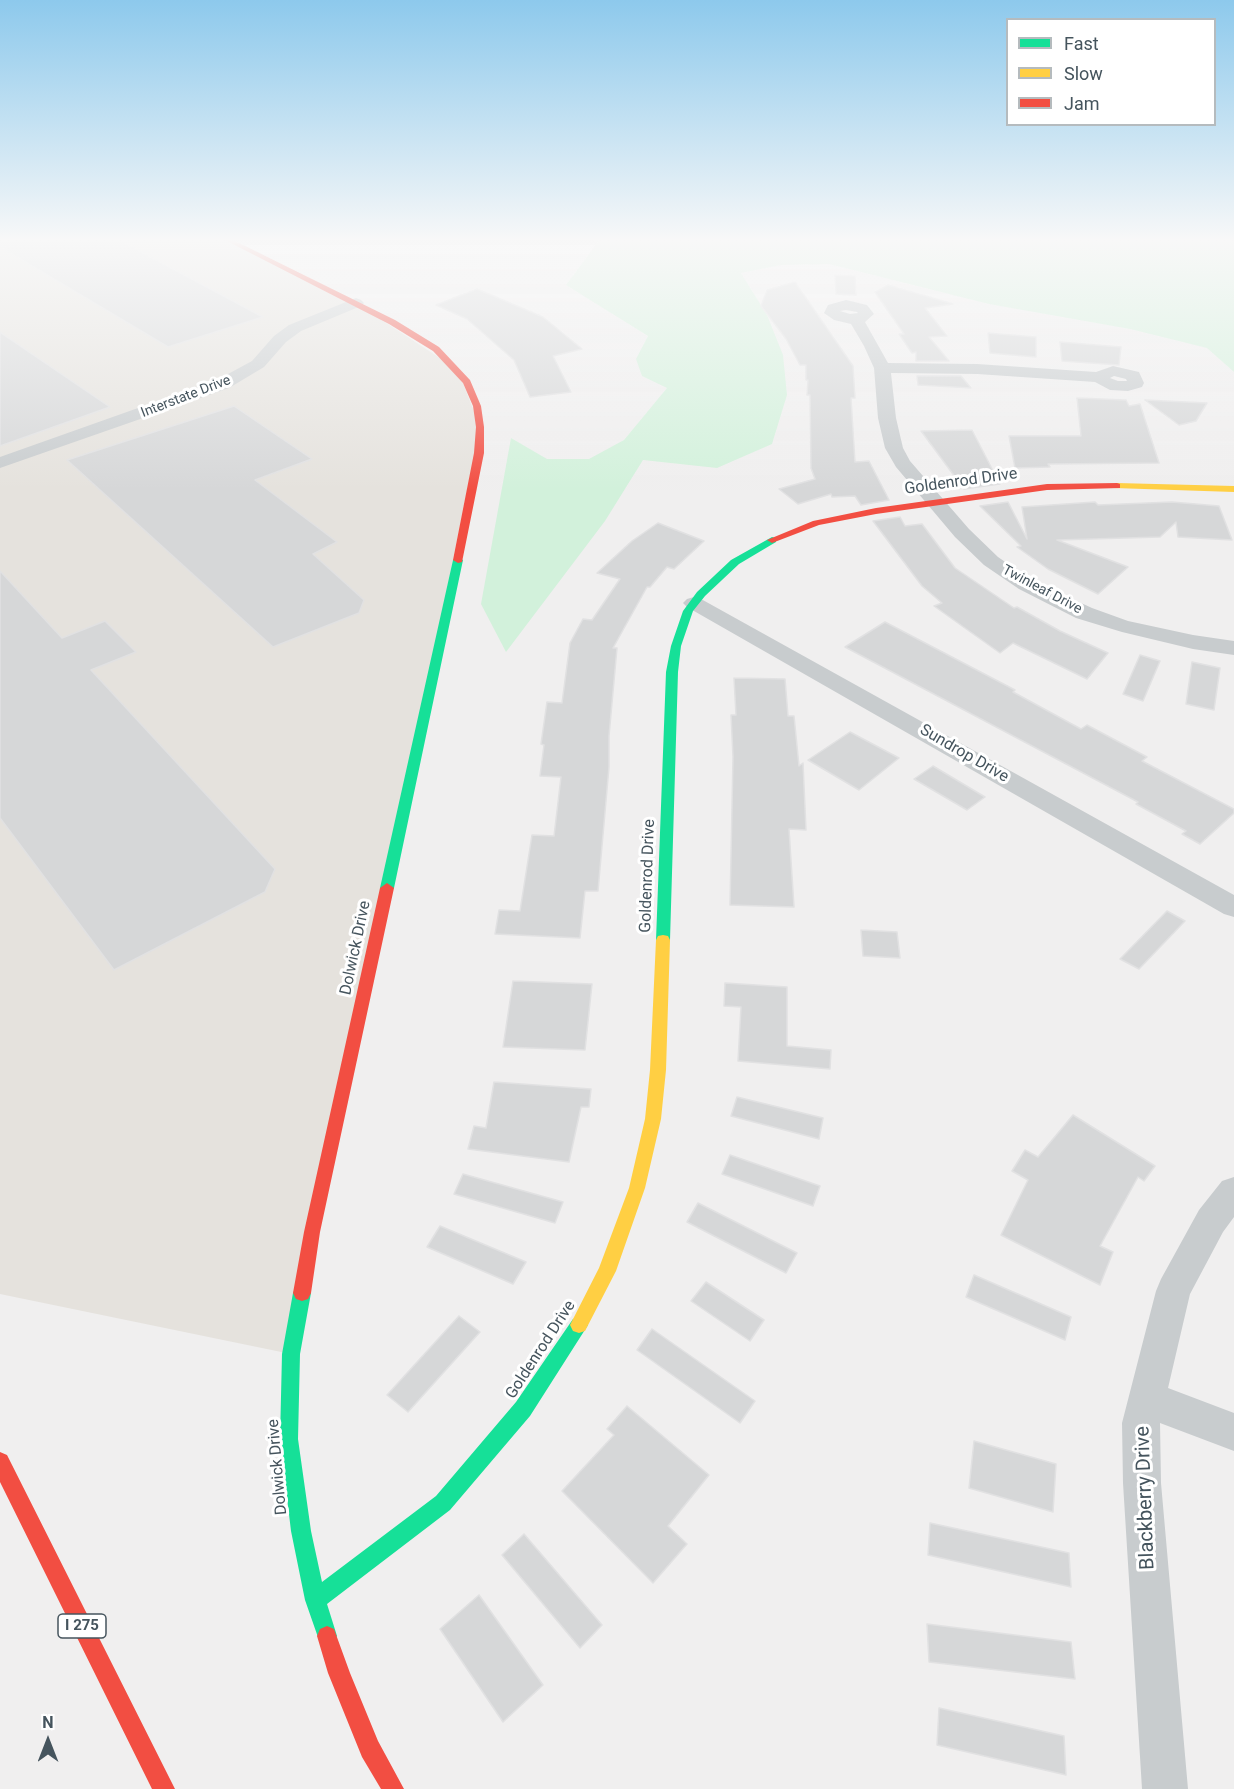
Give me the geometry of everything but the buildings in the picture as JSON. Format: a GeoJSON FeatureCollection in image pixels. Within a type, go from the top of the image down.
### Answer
{"type":"FeatureCollection","features":[{"type":"Feature","properties":{"kind":"main road","name":"Dolwick Drive"},"geometry":{"type":"LineString","coordinates":[[393,1789],[370,1749],[339,1673],[315,1600],[300,1531],[289,1438],[291,1354],[312,1232],[455,574],[478,453],[480,427],[477,406],[467,382],[436,349],[394,323]]}},
{"type":"Feature","properties":{"kind":"main road","name":"Goldenrod Drive"},"geometry":{"type":"LineString","coordinates":[[315,1600],[443,1503],[524,1409],[576,1331],[607,1271],[637,1188],[652,1119],[658,1070],[672,672],[676,646],[688,611],[694,603],[715,579],[762,544],[790,531],[816,523],[1047,487],[1098,484],[1234,489]]}},
{"type":"Feature","properties":{"kind":"main road","name":"I 275"},"geometry":{"type":"LineString","coordinates":[[0,1462],[164,1789]]}},
{"type":"Feature","properties":{"kind":"street","name":"Interstate Drive"},"geometry":{"type":"LineString","coordinates":[[0,464],[223,384],[258,364],[280,339],[306,323]]}},
{"type":"Feature","properties":{"kind":"street","name":"Twinleaf Drive"},"geometry":{"type":"LineString","coordinates":[[859,323],[873,346],[882,368],[887,418],[894,448],[902,463],[935,503],[991,561],[1047,596],[1084,613],[1122,626],[1193,642],[1234,648]]}},
{"type":"Feature","properties":{"kind":"street"},"geometry":{"type":"LineString","coordinates":[[882,368],[977,369],[1101,377]]}},
{"type":"Feature","properties":{"kind":"street","name":"Sundrop Drive"},"geometry":{"type":"LineString","coordinates":[[694,603],[1234,907]]}},
{"type":"Feature","properties":{"kind":"street","name":"Blackberry Drive"},"geometry":{"type":"LineString","coordinates":[[1166,1789],[1142,1483],[1141,1423],[1173,1291],[1211,1221],[1234,1191]]}},
{"type":"Feature","properties":{"kind":"street"},"geometry":{"type":"LineString","coordinates":[[1146,1398],[1234,1432]]}},
{"type":"Feature","properties":{"kind":"shaded area"},"geometry":{"type":"Polygon","coordinates":[[[0,323],[387,323],[458,370],[480,427],[291,1354],[0,1294],[0,323]]]}},
{"type":"Feature","properties":{"kind":"green space"},"geometry":{"type":"Polygon","coordinates":[[[628,323],[770,323],[783,355],[787,395],[772,444],[717,468],[643,460],[605,521],[506,652],[481,604],[511,438],[547,459],[589,459],[624,440],[667,388],[642,376],[636,359],[648,336],[628,323]]]}},
{"type":"Feature","properties":{"kind":"green space"},"geometry":{"type":"Polygon","coordinates":[[[1099,323],[1234,323],[1234,372],[1207,348],[1099,323]]]}},
{"type":"Feature","properties":{"kind":"traffic: fast"},"geometry":{"type":"LineString","coordinates":[[663,940],[672,672],[676,646],[688,611],[701,594],[735,562],[772,540]]}},
{"type":"Feature","properties":{"kind":"traffic: fast"},"geometry":{"type":"LineString","coordinates":[[387,888],[458,560]]}},
{"type":"Feature","properties":{"kind":"traffic: fast"},"geometry":{"type":"LineString","coordinates":[[302,1293],[291,1354],[289,1439],[301,1531],[315,1600],[327,1636]]}},
{"type":"Feature","properties":{"kind":"traffic: fast"},"geometry":{"type":"LineString","coordinates":[[315,1600],[443,1503],[523,1409],[579,1325]]}},
{"type":"Feature","properties":{"kind":"traffic: slow"},"geometry":{"type":"LineString","coordinates":[[1117,486],[1234,489]]}},
{"type":"Feature","properties":{"kind":"traffic: slow"},"geometry":{"type":"LineString","coordinates":[[579,1325],[607,1271],[637,1188],[653,1119],[658,1070],[663,940]]}},
{"type":"Feature","properties":{"kind":"traffic: jam"},"geometry":{"type":"LineString","coordinates":[[394,323],[436,349],[467,382],[477,406],[480,427],[479,453],[458,560]]}},
{"type":"Feature","properties":{"kind":"traffic: jam"},"geometry":{"type":"LineString","coordinates":[[772,540],[816,523],[876,511],[1047,487],[1117,486]]}},
{"type":"Feature","properties":{"kind":"traffic: jam"},"geometry":{"type":"LineString","coordinates":[[302,1293],[312,1232],[387,888]]}},
{"type":"Feature","properties":{"kind":"traffic: jam"},"geometry":{"type":"LineString","coordinates":[[0,1462],[164,1789]]}},
{"type":"Feature","properties":{"kind":"traffic: jam"},"geometry":{"type":"LineString","coordinates":[[327,1636],[339,1673],[370,1749],[393,1789]]}}]}
